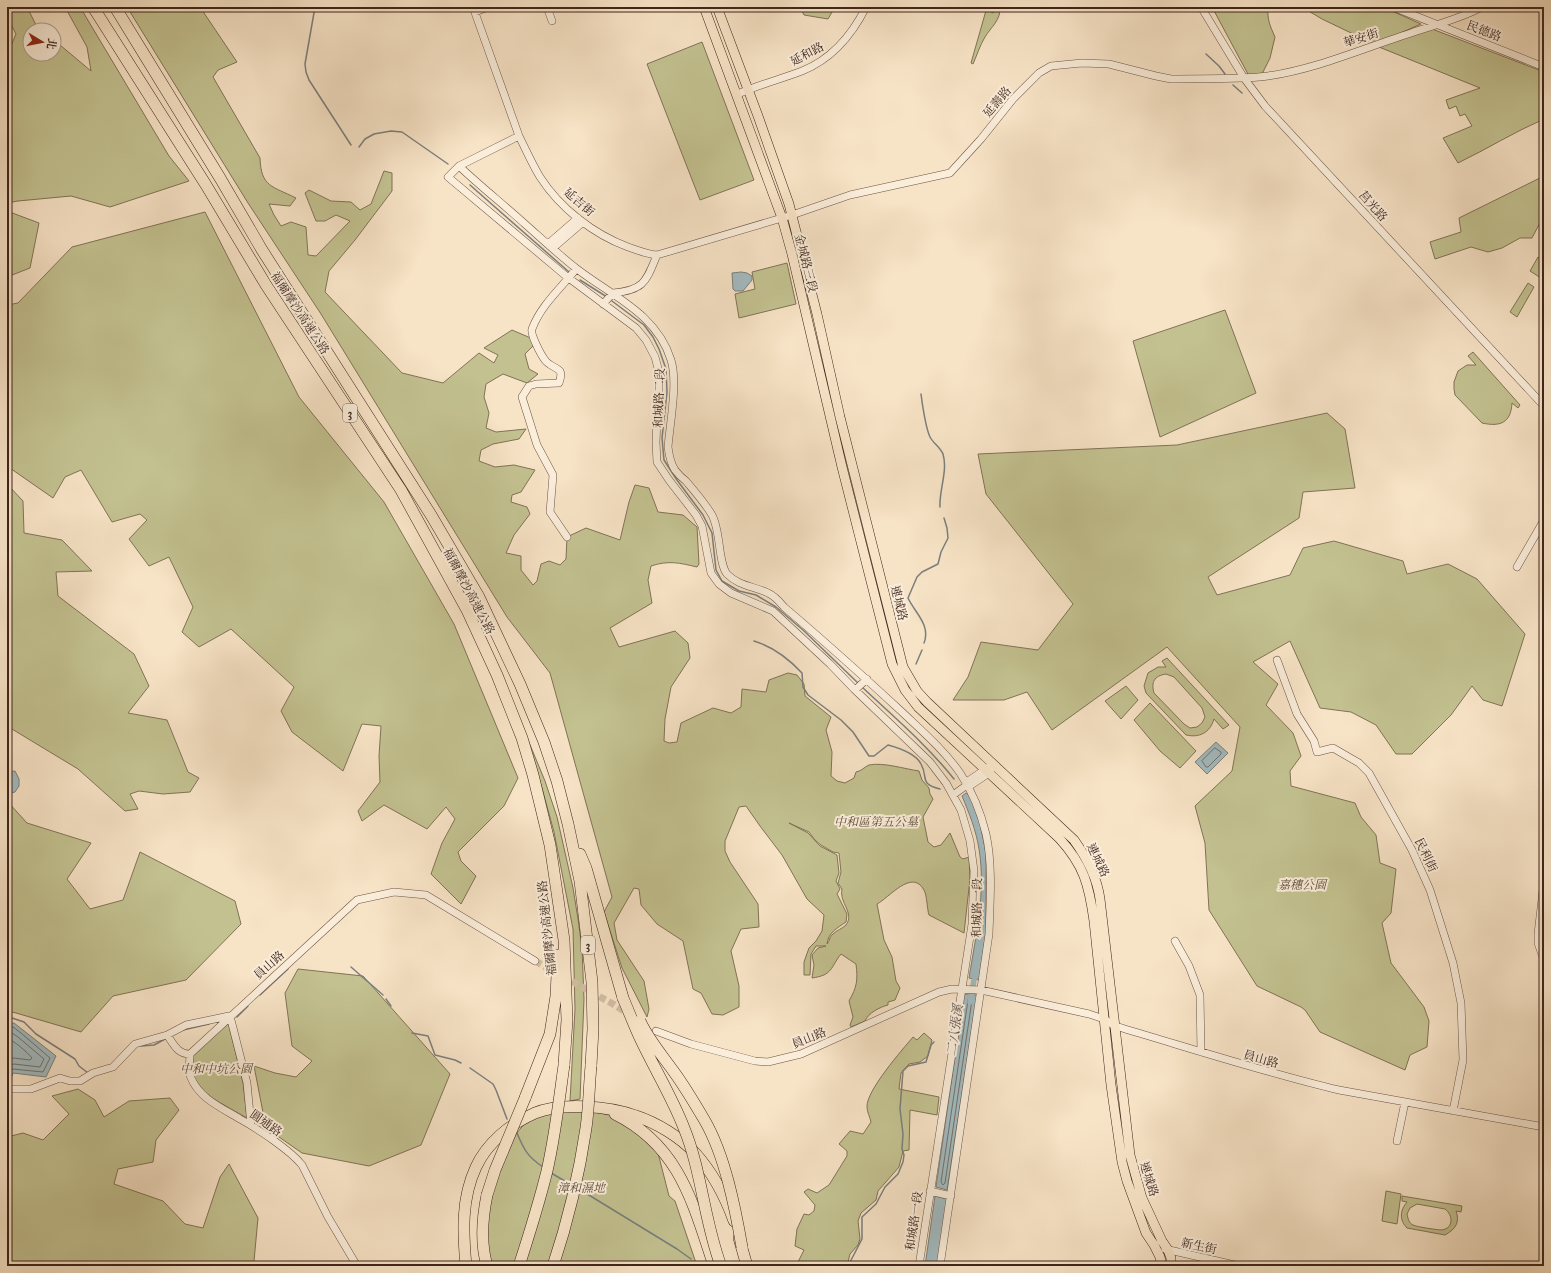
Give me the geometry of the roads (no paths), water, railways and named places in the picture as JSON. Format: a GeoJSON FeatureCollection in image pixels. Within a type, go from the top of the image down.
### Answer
{"type":"FeatureCollection","features":[{"type":"Feature","properties":{"kind":"highway","name":"福爾摩沙高速公路"},"geometry":{"type":"LineString","coordinates":[[94,7],[210,192],[266,286],[401,490],[466,610],[497,675],[522,738],[533,775],[550,845],[565,947],[567,1020],[564,1065],[556,1127],[534,1218],[519,1266]]}},
{"type":"Feature","properties":{"kind":"highway","name":"福爾摩沙高速公路"},"geometry":{"type":"LineString","coordinates":[[115,7],[220,178],[262,250],[427,508],[479,597],[520,684],[544,742],[557,781],[580,881],[592,982],[593,1029],[586,1127],[576,1184],[563,1236],[553,1266]]}},
{"type":"Feature","properties":{"kind":"highway"},"geometry":{"type":"LineString","coordinates":[[568,824],[586,868],[614,966],[640,1038],[684,1128],[693,1155],[713,1244],[721,1266]]}},
{"type":"Feature","properties":{"kind":"highway"},"geometry":{"type":"LineString","coordinates":[[487,1266],[482,1237],[483,1215],[487,1195],[495,1170],[550,1034],[556,996],[559,964],[550,845]]}},
{"type":"Feature","properties":{"kind":"highway"},"geometry":{"type":"LineString","coordinates":[[626,997],[643,1029],[674,1072],[705,1122],[713,1139],[725,1174],[736,1214],[742,1247]]}},
{"type":"Feature","properties":{"kind":"highway"},"geometry":{"type":"LineString","coordinates":[[466,1266],[464,1216],[467,1195],[476,1167],[487,1149],[501,1134],[536,1112],[569,1106],[601,1108],[638,1116],[669,1133],[694,1153],[719,1185],[726,1199],[747,1266]]}},
{"type":"Feature","properties":{"kind":"highway"},"geometry":{"type":"LineString","coordinates":[[601,1108],[640,1128],[665,1152],[679,1174],[687,1191],[714,1266]]}},
{"type":"Feature","properties":{"kind":"main road","name":"金城路三段"},"geometry":{"type":"LineString","coordinates":[[704,7],[738,94],[782,218],[792,254],[833,432],[859,532]]}},
{"type":"Feature","properties":{"kind":"main road","name":"金城路三段"},"geometry":{"type":"LineString","coordinates":[[716,7],[748,90],[792,215],[869,530]]}},
{"type":"Feature","properties":{"kind":"main road","name":"連城路"},"geometry":{"type":"LineString","coordinates":[[869,530],[899,655],[908,677],[927,702],[989,769],[1063,842],[1077,860],[1085,877],[1092,905],[1104,1019],[1122,1162],[1127,1181],[1146,1233],[1160,1257],[1162,1266]]}},
{"type":"Feature","properties":{"kind":"main road","name":"連城路"},"geometry":{"type":"LineString","coordinates":[[859,532],[892,664],[901,682],[918,707],[1074,840],[1086,857],[1099,889],[1122,1095],[1132,1166],[1142,1198],[1162,1241],[1168,1250],[1171,1258],[1171,1266]]}},
{"type":"Feature","properties":{"kind":"street"},"geometry":{"type":"LineString","coordinates":[[474,10],[488,7]]}},
{"type":"Feature","properties":{"kind":"street"},"geometry":{"type":"LineString","coordinates":[[547,7],[552,21]]}},
{"type":"Feature","properties":{"kind":"street","name":"延和路"},"geometry":{"type":"LineString","coordinates":[[738,94],[802,71],[821,61],[851,34],[866,7]]}},
{"type":"Feature","properties":{"kind":"street","name":"莒光路"},"geometry":{"type":"LineString","coordinates":[[1201,7],[1244,78],[1278,121],[1544,406]]}},
{"type":"Feature","properties":{"kind":"street","name":"民德路"},"geometry":{"type":"LineString","coordinates":[[1393,7],[1407,10],[1437,25],[1544,68]]}},
{"type":"Feature","properties":{"kind":"street","name":"華安街"},"geometry":{"type":"LineString","coordinates":[[1244,78],[1268,76],[1303,68],[1372,47],[1411,32],[1437,25],[1482,7]]}},
{"type":"Feature","properties":{"kind":"street","name":"延吉街"},"geometry":{"type":"LineString","coordinates":[[474,10],[519,136],[528,156],[540,178],[558,200],[581,220],[614,241],[649,255],[657,255],[782,218]]}},
{"type":"Feature","properties":{"kind":"street","name":"延壽路"},"geometry":{"type":"LineString","coordinates":[[782,218],[850,195],[950,173],[981,139],[1013,99],[1039,73],[1051,66],[1082,63],[1109,64],[1171,79],[1244,78]]}},
{"type":"Feature","properties":{"kind":"street"},"geometry":{"type":"LineString","coordinates":[[458,166],[519,136]]}},
{"type":"Feature","properties":{"kind":"street","name":"和城路二段"},"geometry":{"type":"LineString","coordinates":[[726,572],[724,569],[718,529],[712,515],[675,470],[670,458],[668,447],[673,378],[672,362],[667,349],[656,330],[634,308],[613,292],[600,286],[576,269],[458,166],[448,177],[569,278],[636,328],[646,340],[655,357],[659,372],[656,442],[657,462],[669,480],[696,514],[702,526],[711,573],[719,584],[731,593],[768,608],[792,628]]}},
{"type":"Feature","properties":{"kind":"street"},"geometry":{"type":"LineString","coordinates":[[551,246],[581,220]]}},
{"type":"Feature","properties":{"kind":"street"},"geometry":{"type":"LineString","coordinates":[[603,304],[613,292],[625,292],[644,283],[648,278],[657,255]]}},
{"type":"Feature","properties":{"kind":"street"},"geometry":{"type":"LineString","coordinates":[[567,537],[550,512],[553,475],[537,445],[522,397],[529,386],[536,384],[559,383],[561,376],[560,371],[545,360],[532,336],[531,330],[541,312],[576,269]]}},
{"type":"Feature","properties":{"kind":"street"},"geometry":{"type":"LineString","coordinates":[[626,320],[634,308]]}},
{"type":"Feature","properties":{"kind":"street"},"geometry":{"type":"LineString","coordinates":[[1518,567],[1544,520]]}},
{"type":"Feature","properties":{"kind":"street"},"geometry":{"type":"LineString","coordinates":[[716,580],[726,572],[734,580],[741,584],[768,593],[779,601],[768,608]]}},
{"type":"Feature","properties":{"kind":"street","name":"和城路一段"},"geometry":{"type":"LineString","coordinates":[[779,601],[867,679],[941,749],[967,785],[980,814],[989,852],[989,934],[940,1266]]}},
{"type":"Feature","properties":{"kind":"street","name":"和城路一段"},"geometry":{"type":"LineString","coordinates":[[792,628],[930,762],[946,783],[961,810],[970,840],[974,871],[972,924],[919,1266]]}},
{"type":"Feature","properties":{"kind":"street","name":"民利街"},"geometry":{"type":"LineString","coordinates":[[1276,660],[1297,714],[1314,741],[1317,752],[1333,748],[1359,763],[1369,773],[1412,850],[1430,890],[1453,963],[1462,1003],[1463,1060],[1453,1111]]}},
{"type":"Feature","properties":{"kind":"street"},"geometry":{"type":"LineString","coordinates":[[856,690],[867,679]]}},
{"type":"Feature","properties":{"kind":"street"},"geometry":{"type":"LineString","coordinates":[[953,795],[967,785],[968,781],[989,769]]}},
{"type":"Feature","properties":{"kind":"street"},"geometry":{"type":"LineString","coordinates":[[1544,882],[1538,934],[1538,943],[1544,960]]}},
{"type":"Feature","properties":{"kind":"street","name":"員山路"},"geometry":{"type":"LineString","coordinates":[[230,1016],[357,900],[394,892],[426,895],[535,961]]}},
{"type":"Feature","properties":{"kind":"street"},"geometry":{"type":"LineString","coordinates":[[1174,941],[1189,966],[1200,995],[1201,1052]]}},
{"type":"Feature","properties":{"kind":"street","name":"員山路"},"geometry":{"type":"LineString","coordinates":[[656,1031],[690,1044],[755,1061],[768,1062],[802,1054],[939,992],[952,989],[980,990],[1073,1010],[1104,1019],[1115,1026],[1201,1052],[1298,1080],[1339,1090],[1544,1127]]}},
{"type":"Feature","properties":{"kind":"street"},"geometry":{"type":"LineString","coordinates":[[7,1089],[31,1089],[60,1078],[70,1081],[80,1081],[93,1072],[113,1067],[135,1044],[169,1037],[186,1025],[230,1016]]}},
{"type":"Feature","properties":{"kind":"street"},"geometry":{"type":"LineString","coordinates":[[169,1037],[178,1051],[190,1057],[230,1016]]}},
{"type":"Feature","properties":{"kind":"street"},"geometry":{"type":"LineString","coordinates":[[230,1016],[247,1083],[251,1125]]}},
{"type":"Feature","properties":{"kind":"street","name":"圓通路"},"geometry":{"type":"LineString","coordinates":[[190,1057],[190,1077],[199,1092],[206,1098],[251,1125],[296,1158],[302,1165],[328,1217],[357,1266]]}},
{"type":"Feature","properties":{"kind":"street"},"geometry":{"type":"LineString","coordinates":[[1397,1141],[1405,1102]]}},
{"type":"Feature","properties":{"kind":"street"},"geometry":{"type":"LineString","coordinates":[[930,1191],[951,1196]]}},
{"type":"Feature","properties":{"kind":"street","name":"新生街"},"geometry":{"type":"LineString","coordinates":[[1154,1245],[1168,1250],[1239,1266]]}},
{"type":"Feature","properties":{"kind":"water"},"geometry":{"type":"Polygon","coordinates":[[[741,272],[752,276],[752,280],[743,291],[735,291],[733,289],[732,273],[741,272]]]}},
{"type":"Feature","properties":{"kind":"water"},"geometry":{"type":"Polygon","coordinates":[[[1216,742],[1228,753],[1207,774],[1195,762],[1216,742]]]}},
{"type":"Feature","properties":{"kind":"water"},"geometry":{"type":"Polygon","coordinates":[[[15,771],[19,779],[19,786],[15,792],[8,794],[7,772],[15,771]]]}},
{"type":"Feature","properties":{"kind":"water"},"geometry":{"type":"Polygon","coordinates":[[[966,793],[970,795],[980,824],[986,853],[986,932],[979,980],[969,978],[981,897],[981,865],[978,842],[962,796],[966,793]]]}},
{"type":"Feature","properties":{"kind":"water"},"geometry":{"type":"Polygon","coordinates":[[[966,994],[977,995],[947,1190],[936,1187],[964,996],[966,994]]]}},
{"type":"Feature","properties":{"kind":"water"},"geometry":{"type":"Polygon","coordinates":[[[14,1023],[56,1056],[46,1077],[13,1073],[10,1081],[7,1080],[7,1024],[14,1023]]]}},
{"type":"Feature","properties":{"kind":"water"},"geometry":{"type":"Polygon","coordinates":[[[935,1196],[947,1199],[937,1266],[925,1266],[935,1196]]]}},
{"type":"Feature","properties":{"kind":"waterway"},"geometry":{"type":"LineString","coordinates":[[315,7],[305,64],[306,72],[309,80],[351,145]]}},
{"type":"Feature","properties":{"kind":"waterway"},"geometry":{"type":"LineString","coordinates":[[1206,54],[1225,74]]}},
{"type":"Feature","properties":{"kind":"waterway"},"geometry":{"type":"LineString","coordinates":[[1233,85],[1242,93]]}},
{"type":"Feature","properties":{"kind":"waterway"},"geometry":{"type":"LineString","coordinates":[[359,147],[365,139],[374,134],[391,131],[402,132],[448,164]]}},
{"type":"Feature","properties":{"kind":"waterway"},"geometry":{"type":"LineString","coordinates":[[470,185],[569,272]]}},
{"type":"Feature","properties":{"kind":"waterway"},"geometry":{"type":"LineString","coordinates":[[580,280],[607,297]]}},
{"type":"Feature","properties":{"kind":"waterway"},"geometry":{"type":"LineString","coordinates":[[612,301],[644,325],[653,337],[659,349],[666,369],[667,392],[662,438],[664,460],[703,515],[712,533],[716,570],[722,581],[739,591],[756,595],[776,607],[803,630],[858,683]]}},
{"type":"Feature","properties":{"kind":"waterway"},"geometry":{"type":"LineString","coordinates":[[921,394],[924,416],[931,439],[943,454],[944,474],[940,507]]}},
{"type":"Feature","properties":{"kind":"waterway"},"geometry":{"type":"LineString","coordinates":[[924,643],[926,637],[924,625],[908,598],[917,577],[922,572],[938,564],[941,552],[948,538],[944,518]]}},
{"type":"Feature","properties":{"kind":"waterway"},"geometry":{"type":"LineString","coordinates":[[754,641],[774,650],[797,668],[802,673],[803,687],[808,695],[841,720],[853,732],[869,756],[874,756],[888,745],[907,752],[919,760],[926,782],[929,785],[940,789]]}},
{"type":"Feature","properties":{"kind":"waterway"},"geometry":{"type":"LineString","coordinates":[[916,664],[922,650]]}},
{"type":"Feature","properties":{"kind":"waterway"},"geometry":{"type":"LineString","coordinates":[[862,687],[898,720],[954,779]]}},
{"type":"Feature","properties":{"kind":"waterway"},"geometry":{"type":"LineString","coordinates":[[351,967],[383,995]]}},
{"type":"Feature","properties":{"kind":"waterway"},"geometry":{"type":"LineString","coordinates":[[260,995],[288,969]]}},
{"type":"Feature","properties":{"kind":"waterway","name":"二八張溪"},"geometry":{"type":"LineString","coordinates":[[970,1002],[974,980]]}},
{"type":"Feature","properties":{"kind":"waterway"},"geometry":{"type":"LineString","coordinates":[[386,999],[391,1006]]}},
{"type":"Feature","properties":{"kind":"waterway"},"geometry":{"type":"LineString","coordinates":[[237,1017],[248,1006]]}},
{"type":"Feature","properties":{"kind":"waterway"},"geometry":{"type":"LineString","coordinates":[[7,1019],[12,1018],[24,1022],[36,1034],[75,1059],[79,1066],[88,1073]]}},
{"type":"Feature","properties":{"kind":"waterway"},"geometry":{"type":"LineString","coordinates":[[183,1030],[209,1024]]}},
{"type":"Feature","properties":{"kind":"waterway"},"geometry":{"type":"LineString","coordinates":[[412,1033],[428,1036],[435,1055],[461,1063]]}},
{"type":"Feature","properties":{"kind":"waterway"},"geometry":{"type":"LineString","coordinates":[[141,1046],[154,1045],[167,1038]]}},
{"type":"Feature","properties":{"kind":"waterway"},"geometry":{"type":"LineString","coordinates":[[848,1266],[862,1239],[862,1217],[876,1204],[885,1187],[898,1174],[903,1162],[903,1134],[900,1109],[903,1071],[908,1066],[926,1062],[931,1045],[934,1042]]}},
{"type":"Feature","properties":{"kind":"waterway"},"geometry":{"type":"LineString","coordinates":[[470,1068],[493,1084],[507,1119]]}},
{"type":"Feature","properties":{"kind":"waterway"},"geometry":{"type":"LineString","coordinates":[[517,1133],[527,1153],[543,1167]]}},
{"type":"Feature","properties":{"kind":"waterway"},"geometry":{"type":"LineString","coordinates":[[551,1173],[570,1184]]}},
{"type":"Feature","properties":{"kind":"waterway"},"geometry":{"type":"LineString","coordinates":[[579,1189],[691,1259]]}},
{"type":"Feature","properties":{"kind":"tunnel"},"geometry":{"type":"LineString","coordinates":[[535,961],[629,1014]]}},
{"type":"Feature","properties":{"kind":"park label","name":"中和區第五公墓"},"geometry":{"type":"Point","coordinates":[876,822]}},
{"type":"Feature","properties":{"kind":"park label","name":"嘉穗公園"},"geometry":{"type":"Point","coordinates":[1302,885]}},
{"type":"Feature","properties":{"kind":"park label","name":"中和中坑公園"},"geometry":{"type":"Point","coordinates":[216,1069]}},
{"type":"Feature","properties":{"kind":"park label","name":"漳和濕地"},"geometry":{"type":"Point","coordinates":[581,1188]}}]}
